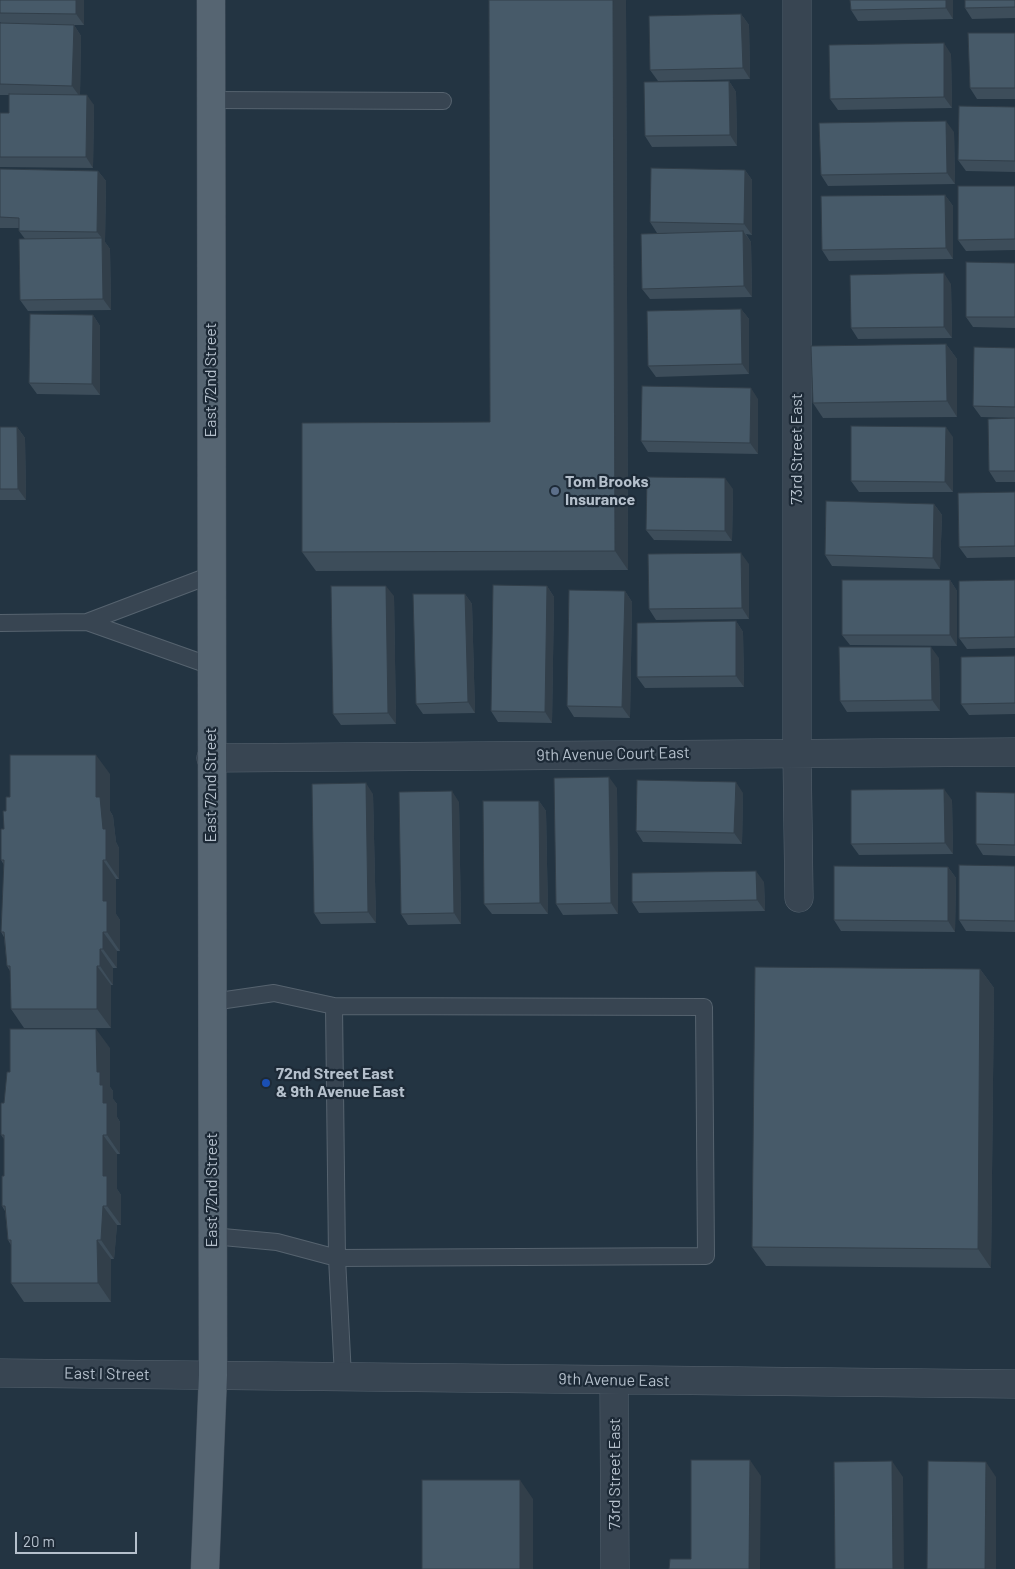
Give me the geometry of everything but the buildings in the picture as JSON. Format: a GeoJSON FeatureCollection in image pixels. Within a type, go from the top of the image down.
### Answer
{"type":"FeatureCollection","features":[{"type":"Feature","properties":{"kind":"main road","name":"East 72nd Street"},"geometry":{"type":"LineString","coordinates":[[205,1569],[213,1375],[211,0]]}},
{"type":"Feature","properties":{"kind":"street","name":"73rd Street East"},"geometry":{"type":"LineString","coordinates":[[797,0],[797,753],[799,898]]}},
{"type":"Feature","properties":{"kind":"street","name":"9th Avenue Court East"},"geometry":{"type":"LineString","coordinates":[[211,758],[1015,752]]}},
{"type":"Feature","properties":{"kind":"street","name":"East I Street"},"geometry":{"type":"LineString","coordinates":[[0,1373],[213,1375]]}},
{"type":"Feature","properties":{"kind":"street","name":"9th Avenue East"},"geometry":{"type":"LineString","coordinates":[[213,1375],[1015,1384]]}},
{"type":"Feature","properties":{"kind":"street","name":"73rd Street East"},"geometry":{"type":"LineString","coordinates":[[614,1380],[615,1569]]}},
{"type":"Feature","properties":{"kind":"lane"},"geometry":{"type":"LineString","coordinates":[[211,100],[443,101]]}},
{"type":"Feature","properties":{"kind":"lane"},"geometry":{"type":"LineString","coordinates":[[0,623],[87,622],[211,575]]}},
{"type":"Feature","properties":{"kind":"lane"},"geometry":{"type":"LineString","coordinates":[[87,622],[211,666]]}},
{"type":"Feature","properties":{"kind":"lane"},"geometry":{"type":"LineString","coordinates":[[212,1002],[274,993],[334,1006],[704,1007],[706,1256],[337,1258],[278,1242],[212,1236]]}},
{"type":"Feature","properties":{"kind":"lane"},"geometry":{"type":"LineString","coordinates":[[334,1006],[337,1258],[343,1376]]}},
{"type":"Feature","properties":{"kind":"place","name":"Tom Brooks Insurance"},"geometry":{"type":"Point","coordinates":[555,491]}},
{"type":"Feature","properties":{"kind":"place","name":"72nd Street East & 9th Avenue East"},"geometry":{"type":"Point","coordinates":[266,1083]}}]}
